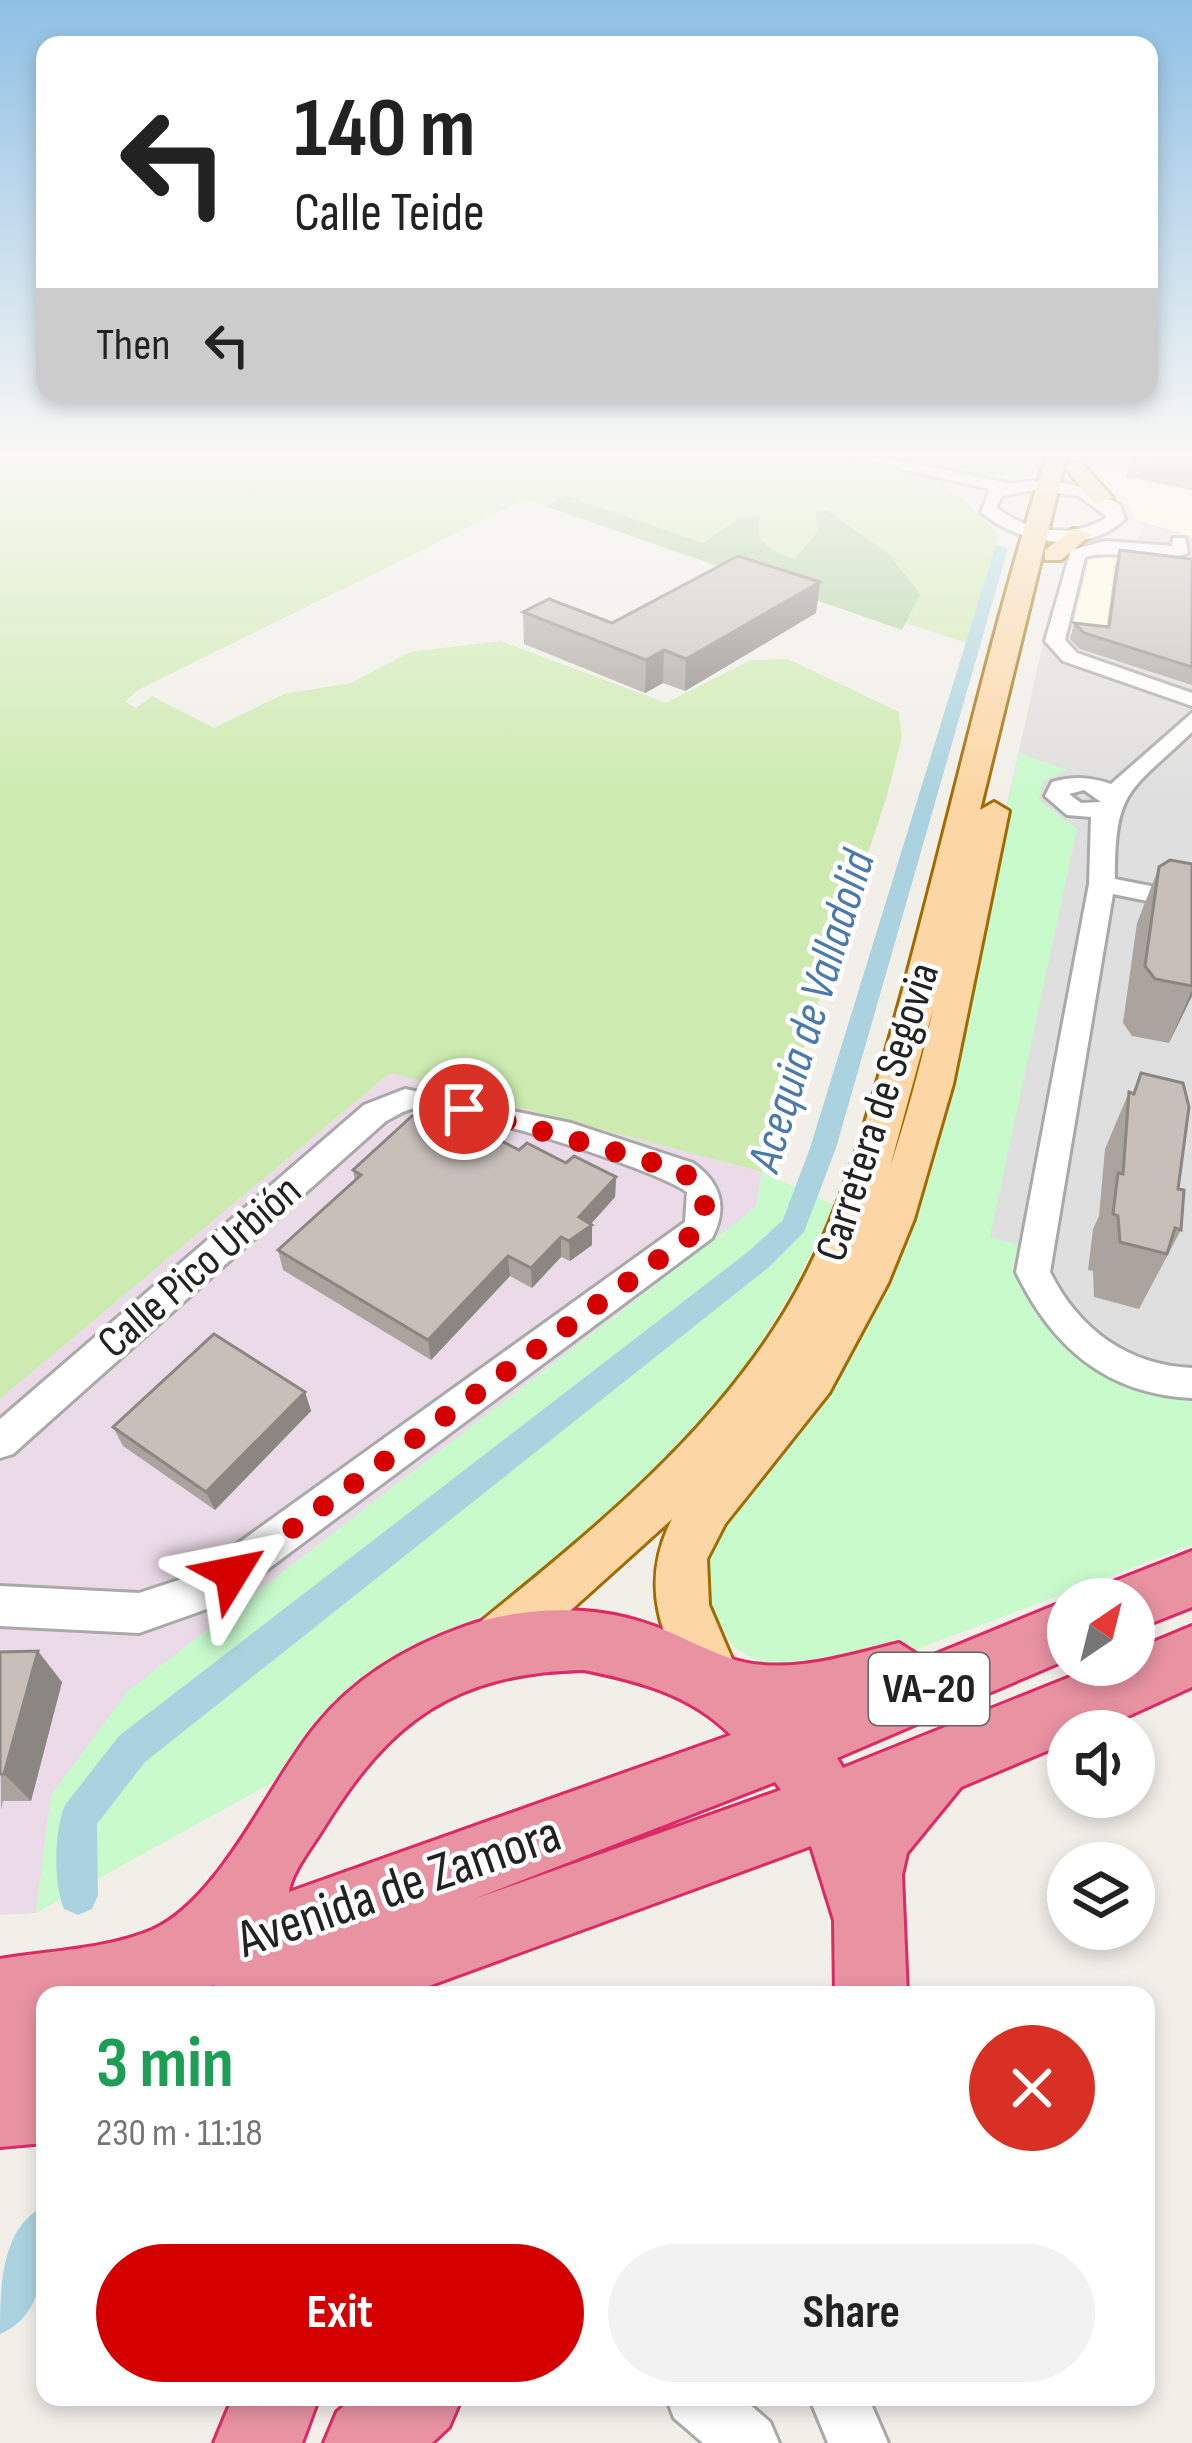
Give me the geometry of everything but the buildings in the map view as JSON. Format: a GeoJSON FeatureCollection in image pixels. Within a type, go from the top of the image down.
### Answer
{"type":"FeatureCollection","features":[{"type":"Feature","properties":{"kind":"highway"},"geometry":{"type":"LineString","coordinates":[[1155,1594],[1192,1579]]}},
{"type":"Feature","properties":{"kind":"highway"},"geometry":{"type":"LineString","coordinates":[[173,1958],[231,1909],[280,1841],[318,1772],[368,1716],[425,1674],[489,1648],[587,1639],[635,1647],[720,1685],[791,1696],[850,1689],[1047,1621]]}},
{"type":"Feature","properties":{"kind":"highway","name":"VA-20"},"geometry":{"type":"LineString","coordinates":[[790,1748],[1047,1633]]}},
{"type":"Feature","properties":{"kind":"highway","name":"VA-20"},"geometry":{"type":"LineString","coordinates":[[828,1805],[1192,1656]]}},
{"type":"Feature","properties":{"kind":"highway"},"geometry":{"type":"LineString","coordinates":[[720,1685],[790,1748],[828,1805],[865,1910]]}},
{"type":"Feature","properties":{"kind":"highway","name":"Avenida de Zamora"},"geometry":{"type":"LineString","coordinates":[[42,1986],[173,1958],[251,1968],[350,1911],[790,1748]]}},
{"type":"Feature","properties":{"kind":"highway"},"geometry":{"type":"LineString","coordinates":[[870,1986],[866,1870],[882,1825],[952,1758]]}},
{"type":"Feature","properties":{"kind":"highway","name":"Avenida de Zamora"},"geometry":{"type":"LineString","coordinates":[[328,1986],[721,1849],[828,1805]]}},
{"type":"Feature","properties":{"kind":"highway"},"geometry":{"type":"LineString","coordinates":[[251,1968],[280,1841]]}},
{"type":"Feature","properties":{"kind":"highway","name":"Avenida de Zamora"},"geometry":{"type":"LineString","coordinates":[[0,1995],[36,1987]]}},
{"type":"Feature","properties":{"kind":"highway"},"geometry":{"type":"LineString","coordinates":[[0,2068],[36,2062]]}},
{"type":"Feature","properties":{"kind":"highway"},"geometry":{"type":"LineString","coordinates":[[0,2109],[36,2106]]}},
{"type":"Feature","properties":{"kind":"highway"},"geometry":{"type":"LineString","coordinates":[[258,2443],[272,2406]]}},
{"type":"Feature","properties":{"kind":"highway"},"geometry":{"type":"LineString","coordinates":[[368,2443],[409,2406]]}},
{"type":"Feature","properties":{"kind":"main road","name":"Carretera de Segovia"},"geometry":{"type":"LineString","coordinates":[[489,1648],[642,1520],[680,1479],[738,1413],[797,1330],[838,1255],[886,1118],[1058,571]]}},
{"type":"Feature","properties":{"kind":"main road","name":"Carretera de Segovia"},"geometry":{"type":"LineString","coordinates":[[720,1685],[687,1616],[679,1565],[691,1527],[772,1433],[834,1347],[877,1262],[921,1128],[1060,571]]}},
{"type":"Feature","properties":{"kind":"street"},"geometry":{"type":"LineString","coordinates":[[1071,571],[1055,641],[1070,657],[1192,700]]}},
{"type":"Feature","properties":{"kind":"street"},"geometry":{"type":"LineString","coordinates":[[1192,720],[1105,804],[1102,884],[1033,1272],[1048,1308],[1065,1331],[1134,1372],[1169,1384],[1192,1383]]}},
{"type":"Feature","properties":{"kind":"street"},"geometry":{"type":"LineString","coordinates":[[1102,884],[1192,902]]}},
{"type":"Feature","properties":{"kind":"street","name":"Calle Pico Urbión"},"geometry":{"type":"LineString","coordinates":[[0,1442],[376,1113],[405,1100],[424,1099],[660,1161],[699,1184],[706,1198],[700,1229],[206,1590],[139,1612],[0,1606]]}},
{"type":"Feature","properties":{"kind":"street"},"geometry":{"type":"LineString","coordinates":[[706,2406],[749,2443]]}},
{"type":"Feature","properties":{"kind":"street"},"geometry":{"type":"LineString","coordinates":[[842,2406],[858,2443]]}},
{"type":"Feature","properties":{"kind":"shaded area"},"geometry":{"type":"Polygon","coordinates":[[[1082,571],[1192,571],[1192,1545],[733,1646],[713,1612],[910,1239],[1045,634],[1082,571]]]}},
{"type":"Feature","properties":{"kind":"shaded area"},"geometry":{"type":"Polygon","coordinates":[[[1086,571],[1141,571],[1192,660],[1071,633],[1086,571]]]}},
{"type":"Feature","properties":{"kind":"shaded area"},"geometry":{"type":"Polygon","coordinates":[[[390,1073],[762,1172],[756,1207],[51,1795],[36,1913],[0,1915],[0,1399],[390,1073]]]}},
{"type":"Feature","properties":{"kind":"green space"},"geometry":{"type":"Polygon","coordinates":[[[0,571],[379,571],[136,691],[125,702],[136,708],[152,696],[214,728],[284,694],[351,683],[410,652],[501,641],[666,703],[751,660],[788,659],[899,712],[902,737],[886,799],[762,1172],[390,1073],[0,1399],[0,571]]]}},
{"type":"Feature","properties":{"kind":"green space"},"geometry":{"type":"Polygon","coordinates":[[[732,571],[902,571],[920,594],[902,630],[732,571]]]}},
{"type":"Feature","properties":{"kind":"green space"},"geometry":{"type":"Polygon","coordinates":[[[746,571],[991,571],[976,646],[746,571]]]}},
{"type":"Feature","properties":{"kind":"green space"},"geometry":{"type":"Polygon","coordinates":[[[1019,753],[1067,770],[1043,781],[1039,800],[1077,829],[990,1237],[1036,1249],[1065,1331],[1192,1383],[1192,1545],[1105,1578],[1047,1578],[1047,1600],[891,1659],[767,1668],[733,1646],[713,1612],[705,1577],[718,1537],[858,1337],[910,1239],[1019,753]]]}},
{"type":"Feature","properties":{"kind":"green space"},"geometry":{"type":"Polygon","coordinates":[[[762,1172],[834,1205],[794,1288],[725,1401],[628,1509],[532,1583],[362,1692],[275,1781],[36,1913],[51,1795],[128,1691],[756,1207],[762,1172]]]}},
{"type":"Feature","properties":{"kind":"waterway","name":"Acequia de Valladolid"},"geometry":{"type":"LineString","coordinates":[[78,1895],[78,1818],[132,1749],[759,1259],[794,1225],[823,1148],[994,571]]}},
{"type":"Feature","properties":{"kind":"waterway","name":"Acequia de Valladolid"},"geometry":{"type":"LineString","coordinates":[[0,2311],[36,2245]]}},
{"type":"Feature","properties":{"kind":"route"},"geometry":{"type":"LineString","coordinates":[[232,1573],[700,1229],[706,1198],[699,1184],[683,1171],[464,1109]]}}]}
